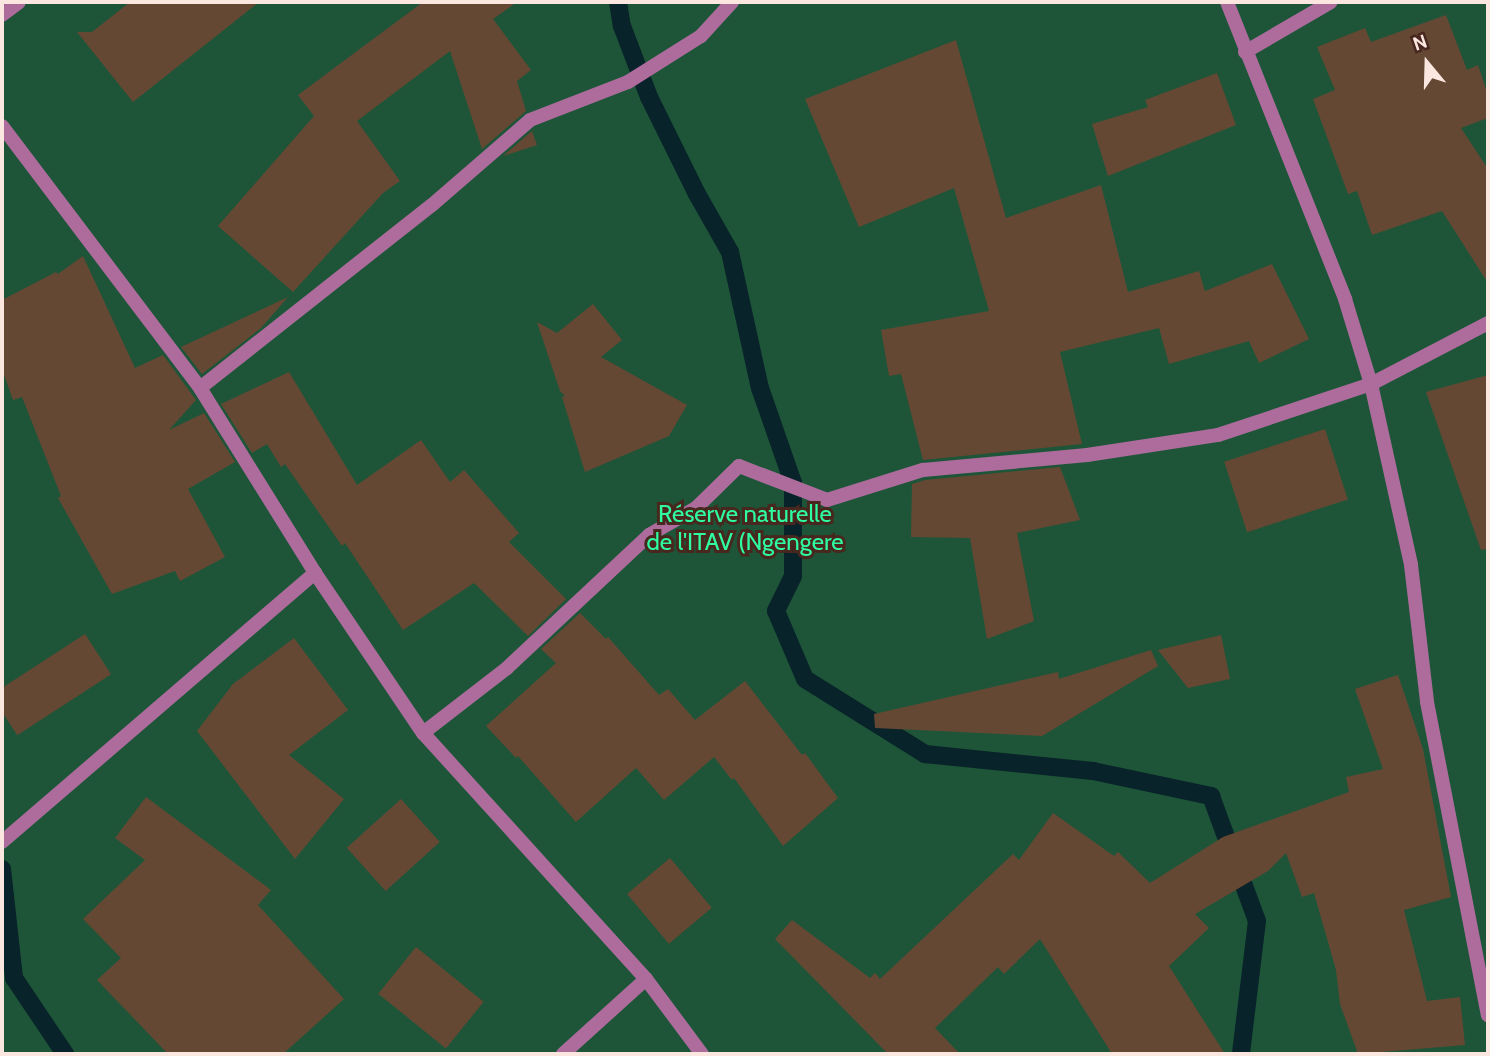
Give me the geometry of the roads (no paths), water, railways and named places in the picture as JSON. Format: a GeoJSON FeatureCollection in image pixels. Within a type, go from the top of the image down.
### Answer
{"type":"FeatureCollection","features":[{"type":"Feature","properties":{"kind":"street"},"geometry":{"type":"LineString","coordinates":[[2,15],[19,2]]}},
{"type":"Feature","properties":{"kind":"street"},"geometry":{"type":"LineString","coordinates":[[200,388],[432,205],[530,120],[628,82],[701,36],[732,2]]}},
{"type":"Feature","properties":{"kind":"street"},"geometry":{"type":"LineString","coordinates":[[1227,2],[1345,299],[1371,384],[1411,565],[1427,702],[1488,1015]]}},
{"type":"Feature","properties":{"kind":"street"},"geometry":{"type":"LineString","coordinates":[[1245,52],[1331,2]]}},
{"type":"Feature","properties":{"kind":"street"},"geometry":{"type":"LineString","coordinates":[[2,126],[200,388],[315,573],[423,733],[646,979],[702,1054]]}},
{"type":"Feature","properties":{"kind":"street"},"geometry":{"type":"LineString","coordinates":[[423,733],[507,668],[649,535],[696,508],[740,466],[827,499],[923,470],[1087,455],[1218,435],[1371,384],[1488,323]]}},
{"type":"Feature","properties":{"kind":"street"},"geometry":{"type":"LineString","coordinates":[[2,842],[315,573]]}},
{"type":"Feature","properties":{"kind":"street"},"geometry":{"type":"LineString","coordinates":[[563,1054],[646,979]]}},
{"type":"Feature","properties":{"kind":"waterway"},"geometry":{"type":"LineString","coordinates":[[618,2],[622,26],[649,97],[697,194],[730,252],[760,388],[793,483],[793,576],[776,611],[805,679],[925,754],[1093,771],[1211,796],[1257,921],[1241,1054]]}},
{"type":"Feature","properties":{"kind":"waterway"},"geometry":{"type":"LineString","coordinates":[[2,869],[14,978],[65,1054]]}},
{"type":"Feature","properties":{"kind":"park label","name":"Réserve naturelle de l'ITAV (Ngengere"},"geometry":{"type":"Point","coordinates":[745,528]}}]}
